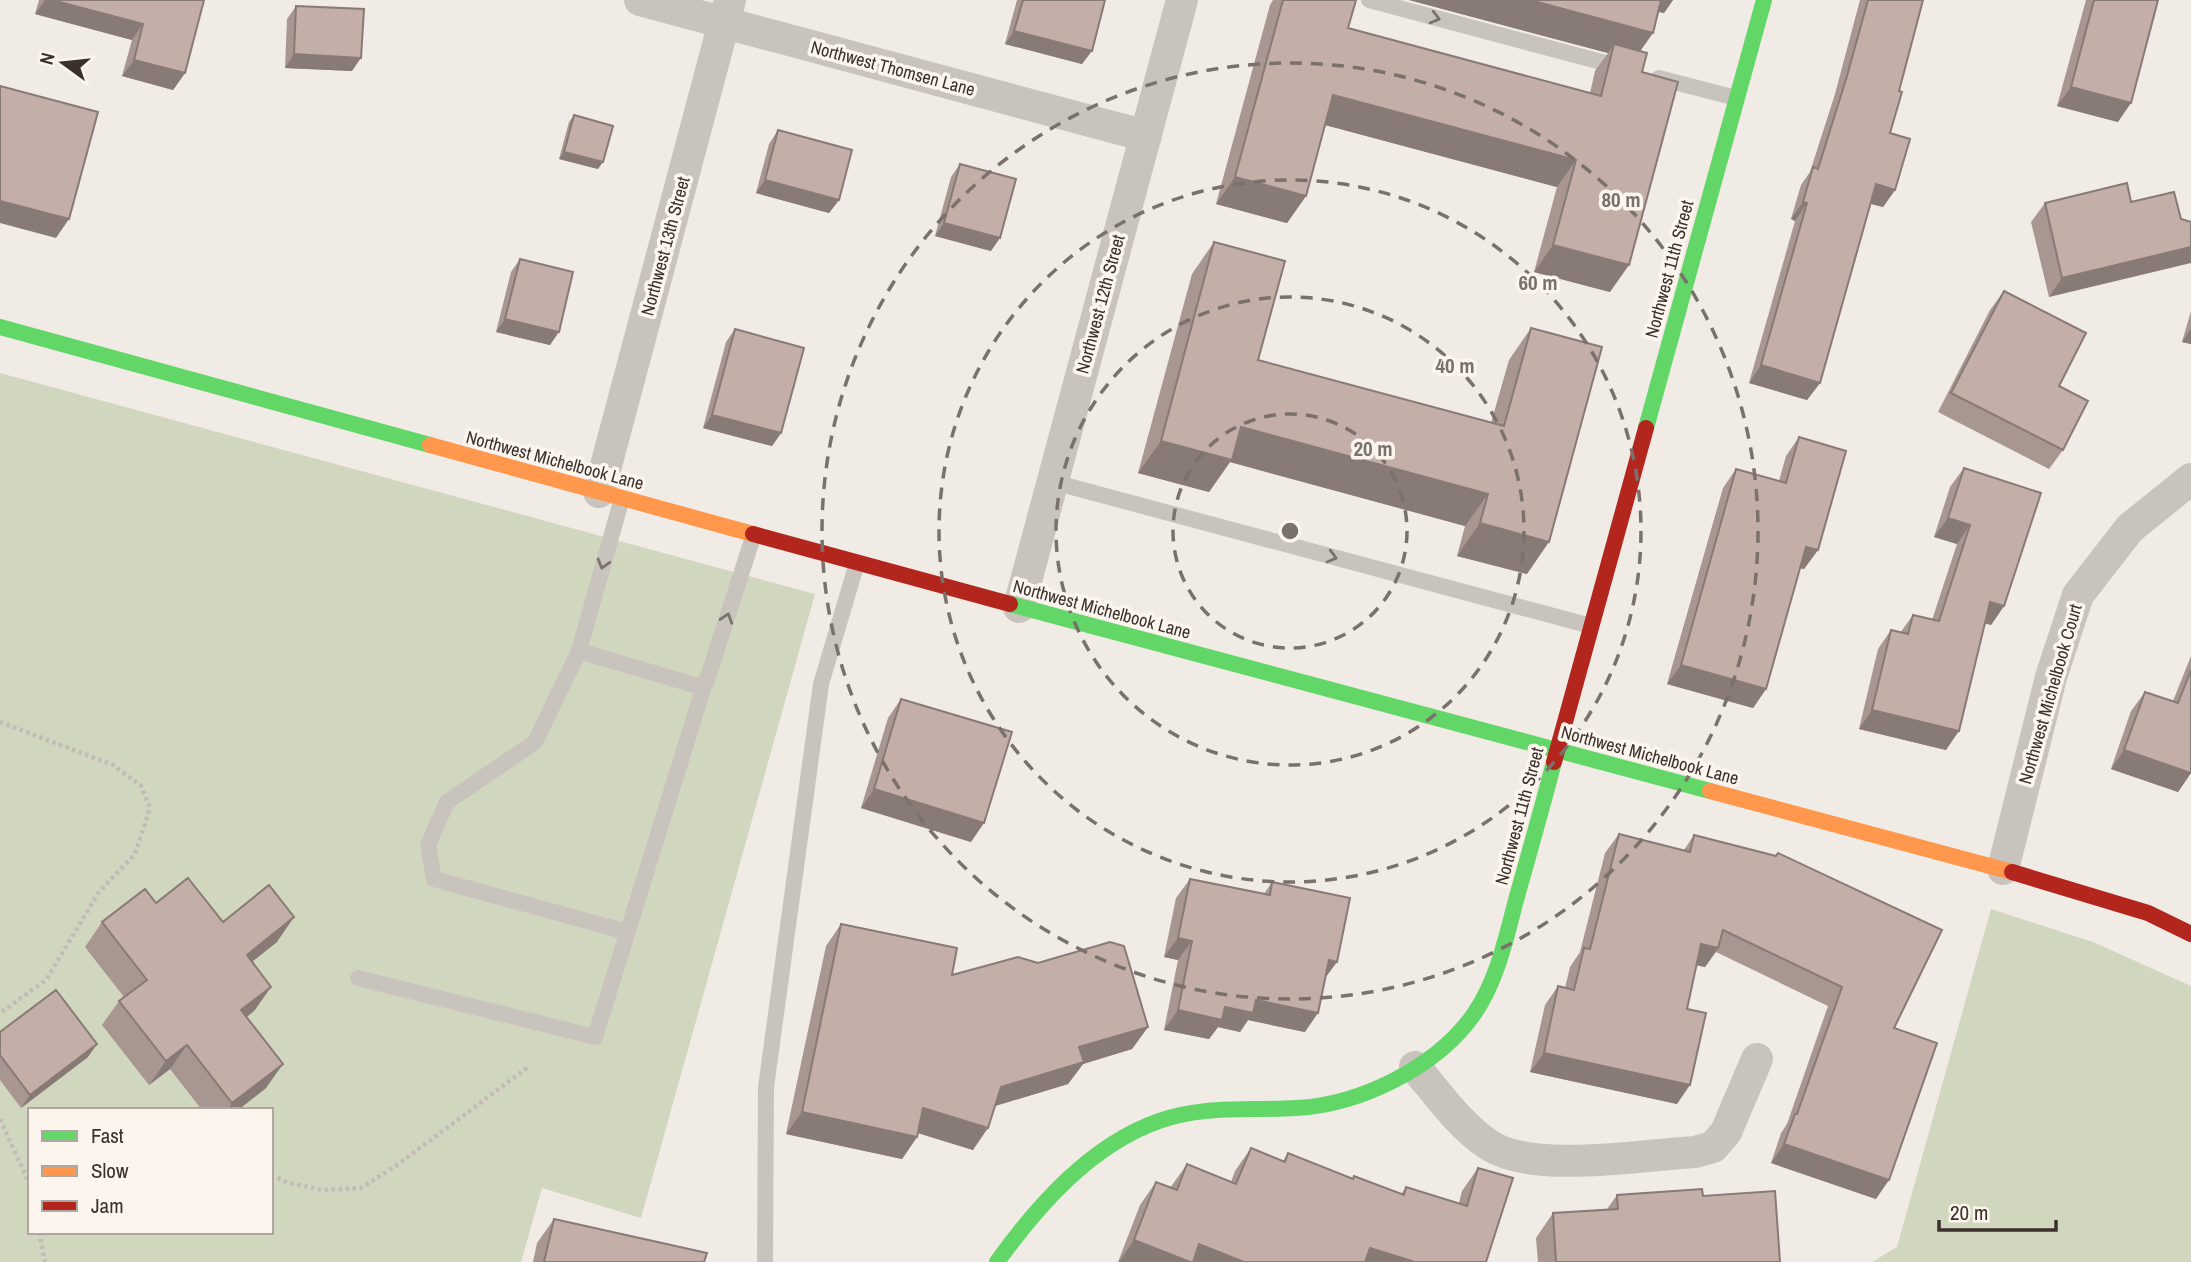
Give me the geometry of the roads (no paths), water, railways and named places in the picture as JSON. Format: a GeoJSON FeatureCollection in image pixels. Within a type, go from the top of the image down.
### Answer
{"type":"FeatureCollection","features":[{"type":"Feature","properties":{"kind":"street","name":"Northwest Thomsen Lane"},"geometry":{"type":"LineString","coordinates":[[640,0],[727,11],[1146,135]]}},
{"type":"Feature","properties":{"kind":"street","name":"Northwest 12th Street"},"geometry":{"type":"LineString","coordinates":[[1019,607],[1182,0]]}},
{"type":"Feature","properties":{"kind":"street","name":"Northwest 11th Street"},"geometry":{"type":"LineString","coordinates":[[997,1262],[1025,1222],[1060,1185],[1123,1138],[1182,1113],[1229,1106],[1268,1109],[1313,1107],[1346,1099],[1378,1087],[1415,1067],[1458,1034],[1474,1016],[1488,989],[1507,934],[1764,0]]}},
{"type":"Feature","properties":{"kind":"street","name":"Northwest 13th Street"},"geometry":{"type":"LineString","coordinates":[[611,495],[727,11]]}},
{"type":"Feature","properties":{"kind":"street","name":"Northwest Michelbook Lane"},"geometry":{"type":"LineString","coordinates":[[0,327],[1019,607],[2003,869],[2148,914],[2191,934]]}},
{"type":"Feature","properties":{"kind":"street","name":"Northwest Michelbook Court"},"geometry":{"type":"LineString","coordinates":[[2003,869],[2051,677],[2078,595],[2130,528],[2191,480]]}},
{"type":"Feature","properties":{"kind":"street"},"geometry":{"type":"LineString","coordinates":[[1415,1067],[1465,1127],[1490,1146],[1514,1156],[1546,1161],[1695,1152],[1713,1147],[1726,1132],[1757,1059]]}},
{"type":"Feature","properties":{"kind":"lane"},"geometry":{"type":"LineString","coordinates":[[1369,0],[1736,98]]}},
{"type":"Feature","properties":{"kind":"lane"},"geometry":{"type":"LineString","coordinates":[[1053,482],[1591,626]]}},
{"type":"Feature","properties":{"kind":"lane"},"geometry":{"type":"LineString","coordinates":[[611,495],[579,648],[535,742],[447,802],[428,845],[434,880],[627,932]]}},
{"type":"Feature","properties":{"kind":"lane"},"geometry":{"type":"LineString","coordinates":[[358,978],[595,1037],[754,534]]}},
{"type":"Feature","properties":{"kind":"lane"},"geometry":{"type":"LineString","coordinates":[[765,1262],[768,1073],[821,684],[857,563]]}},
{"type":"Feature","properties":{"kind":"lane"},"geometry":{"type":"LineString","coordinates":[[579,648],[705,685]]}}]}
